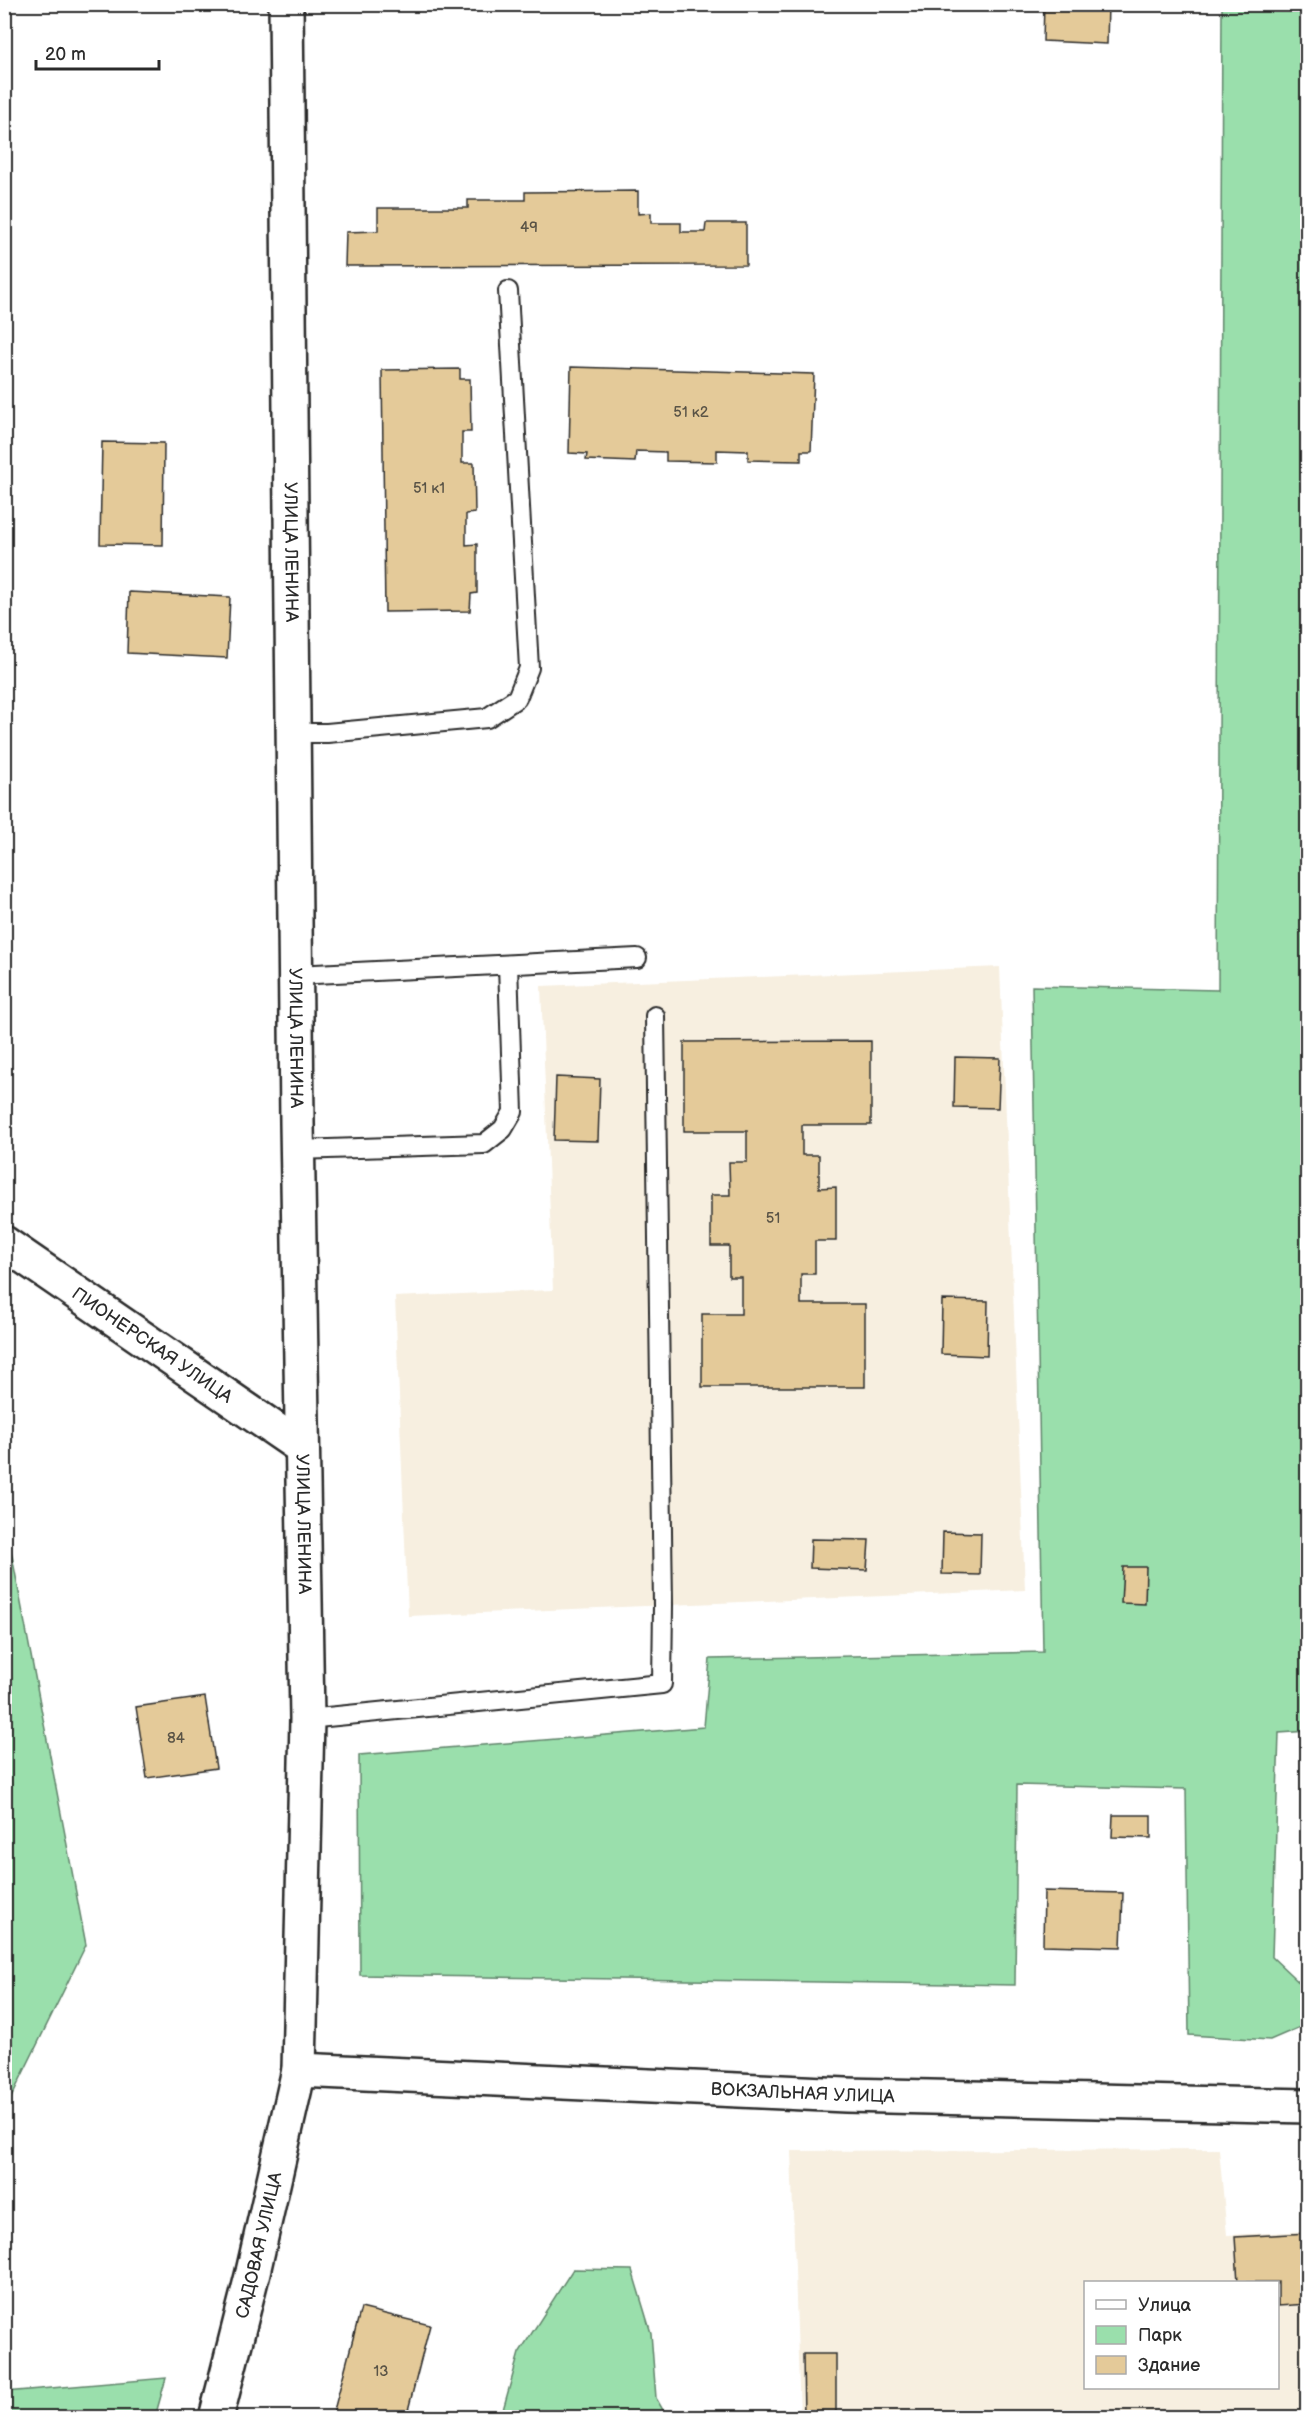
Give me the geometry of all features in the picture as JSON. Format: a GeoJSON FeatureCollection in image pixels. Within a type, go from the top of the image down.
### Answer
{"type":"FeatureCollection","features":[{"type":"Feature","properties":{"kind":"street","name":"УЛИЦА ЛЕНИНА"},"geometry":{"type":"LineString","coordinates":[[285,4],[297,1150],[307,1719],[299,2070]]}},
{"type":"Feature","properties":{"kind":"street","name":"ПИОНЕРСКАЯ УЛИЦА"},"geometry":{"type":"LineString","coordinates":[[4,1243],[301,1447]]}},
{"type":"Feature","properties":{"kind":"street","name":"ВОКЗАЛЬНАЯ УЛИЦА"},"geometry":{"type":"LineString","coordinates":[[299,2070],[846,2095],[1308,2106]]}},
{"type":"Feature","properties":{"kind":"street","name":"САДОВАЯ УЛИЦА"},"geometry":{"type":"LineString","coordinates":[[216,2418],[253,2272],[299,2070]]}},
{"type":"Feature","properties":{"kind":"lane"},"geometry":{"type":"LineString","coordinates":[[293,733],[327,733],[487,718],[517,698],[529,668],[508,291]]}},
{"type":"Feature","properties":{"kind":"lane"},"geometry":{"type":"LineString","coordinates":[[295,975],[637,958]]}},
{"type":"Feature","properties":{"kind":"lane"},"geometry":{"type":"LineString","coordinates":[[297,1150],[484,1144],[503,1129],[513,1112],[508,965]]}},
{"type":"Feature","properties":{"kind":"lane"},"geometry":{"type":"LineString","coordinates":[[307,1719],[662,1684],[663,1605],[655,1016]]}},
{"type":"Feature","properties":{"kind":"shaded area"},"geometry":{"type":"Polygon","coordinates":[[[1000,967],[1025,1590],[408,1616],[395,1297],[553,1290],[541,986],[1000,967]]]}},
{"type":"Feature","properties":{"kind":"shaded area"},"geometry":{"type":"Polygon","coordinates":[[[1219,2149],[1227,2235],[1307,2231],[1307,2417],[800,2417],[791,2151],[1219,2149]]]}},
{"type":"Feature","properties":{"kind":"green space"},"geometry":{"type":"Polygon","coordinates":[[[1222,5],[1307,5],[1308,1731],[1279,1733],[1272,1957],[1307,1990],[1307,2024],[1270,2040],[1189,2035],[1186,1789],[1017,1785],[1015,1985],[360,1975],[359,1755],[704,1727],[710,1659],[1043,1652],[1032,986],[1218,990],[1222,5]]]}},
{"type":"Feature","properties":{"kind":"green space"},"geometry":{"type":"Polygon","coordinates":[[[5,1519],[86,1945],[4,2110],[5,1519]]]}},
{"type":"Feature","properties":{"kind":"green space"},"geometry":{"type":"Polygon","coordinates":[[[573,2269],[632,2270],[651,2333],[656,2398],[667,2417],[501,2417],[519,2353],[573,2269]]]}},
{"type":"Feature","properties":{"kind":"green space"},"geometry":{"type":"Polygon","coordinates":[[[166,2378],[155,2417],[5,2417],[5,2392],[166,2378]]]}},
{"type":"Feature","properties":{"kind":"building"},"geometry":{"type":"Polygon","coordinates":[[[1044,4],[1108,4],[1107,44],[1043,41],[1044,4]]]}},
{"type":"Feature","properties":{"kind":"building"},"geometry":{"type":"Polygon","coordinates":[[[638,191],[638,214],[651,213],[651,223],[681,223],[681,232],[705,232],[706,223],[746,223],[746,265],[345,266],[346,232],[378,231],[378,208],[468,208],[468,200],[525,200],[525,192],[638,191]]]}},
{"type":"Feature","properties":{"kind":"building"},"geometry":{"type":"Polygon","coordinates":[[[571,367],[814,374],[811,451],[801,451],[801,461],[748,460],[748,451],[717,450],[717,462],[666,461],[666,452],[636,451],[635,462],[586,460],[587,454],[569,453],[571,367]]]}},
{"type":"Feature","properties":{"kind":"building"},"geometry":{"type":"Polygon","coordinates":[[[460,369],[460,379],[470,379],[471,432],[462,432],[462,463],[474,463],[475,513],[466,514],[466,545],[477,544],[477,593],[471,594],[470,611],[385,612],[382,370],[460,369]]]}},
{"type":"Feature","properties":{"kind":"building"},"geometry":{"type":"Polygon","coordinates":[[[102,442],[164,443],[163,545],[100,544],[102,442]]]}},
{"type":"Feature","properties":{"kind":"building"},"geometry":{"type":"Polygon","coordinates":[[[129,592],[230,597],[227,658],[127,653],[129,592]]]}},
{"type":"Feature","properties":{"kind":"building"},"geometry":{"type":"Polygon","coordinates":[[[871,1041],[871,1125],[802,1125],[802,1155],[819,1155],[819,1188],[836,1187],[836,1241],[815,1241],[815,1274],[801,1274],[801,1304],[865,1304],[865,1387],[702,1387],[702,1314],[741,1314],[741,1277],[729,1277],[729,1246],[711,1246],[711,1195],[730,1195],[729,1162],[747,1162],[747,1131],[684,1131],[684,1042],[871,1041]]]}},
{"type":"Feature","properties":{"kind":"building"},"geometry":{"type":"Polygon","coordinates":[[[955,1057],[1000,1058],[998,1108],[954,1107],[955,1057]]]}},
{"type":"Feature","properties":{"kind":"building"},"geometry":{"type":"Polygon","coordinates":[[[556,1077],[600,1079],[598,1141],[554,1140],[556,1077]]]}},
{"type":"Feature","properties":{"kind":"building"},"geometry":{"type":"Polygon","coordinates":[[[942,1300],[988,1301],[987,1356],[941,1354],[942,1300]]]}},
{"type":"Feature","properties":{"kind":"building"},"geometry":{"type":"Polygon","coordinates":[[[943,1532],[981,1533],[980,1575],[942,1574],[943,1532]]]}},
{"type":"Feature","properties":{"kind":"building"},"geometry":{"type":"Polygon","coordinates":[[[811,1539],[869,1540],[867,1570],[810,1568],[811,1539]]]}},
{"type":"Feature","properties":{"kind":"building"},"geometry":{"type":"Polygon","coordinates":[[[1123,1567],[1146,1567],[1145,1604],[1121,1603],[1123,1567]]]}},
{"type":"Feature","properties":{"kind":"building"},"geometry":{"type":"Polygon","coordinates":[[[205,1697],[216,1768],[147,1778],[136,1707],[205,1697]]]}},
{"type":"Feature","properties":{"kind":"building"},"geometry":{"type":"Polygon","coordinates":[[[1113,1815],[1151,1815],[1151,1838],[1112,1837],[1113,1815]]]}},
{"type":"Feature","properties":{"kind":"building"},"geometry":{"type":"Polygon","coordinates":[[[1044,1891],[1123,1893],[1121,1947],[1043,1945],[1044,1891]]]}},
{"type":"Feature","properties":{"kind":"building"},"geometry":{"type":"Polygon","coordinates":[[[1308,2233],[1308,2304],[1279,2306],[1279,2281],[1238,2281],[1235,2237],[1308,2233]]]}},
{"type":"Feature","properties":{"kind":"building"},"geometry":{"type":"Polygon","coordinates":[[[361,2308],[430,2325],[406,2418],[332,2418],[361,2308]]]}},
{"type":"Feature","properties":{"kind":"building"},"geometry":{"type":"Polygon","coordinates":[[[803,2354],[836,2354],[836,2418],[804,2418],[803,2354]]]}}]}
